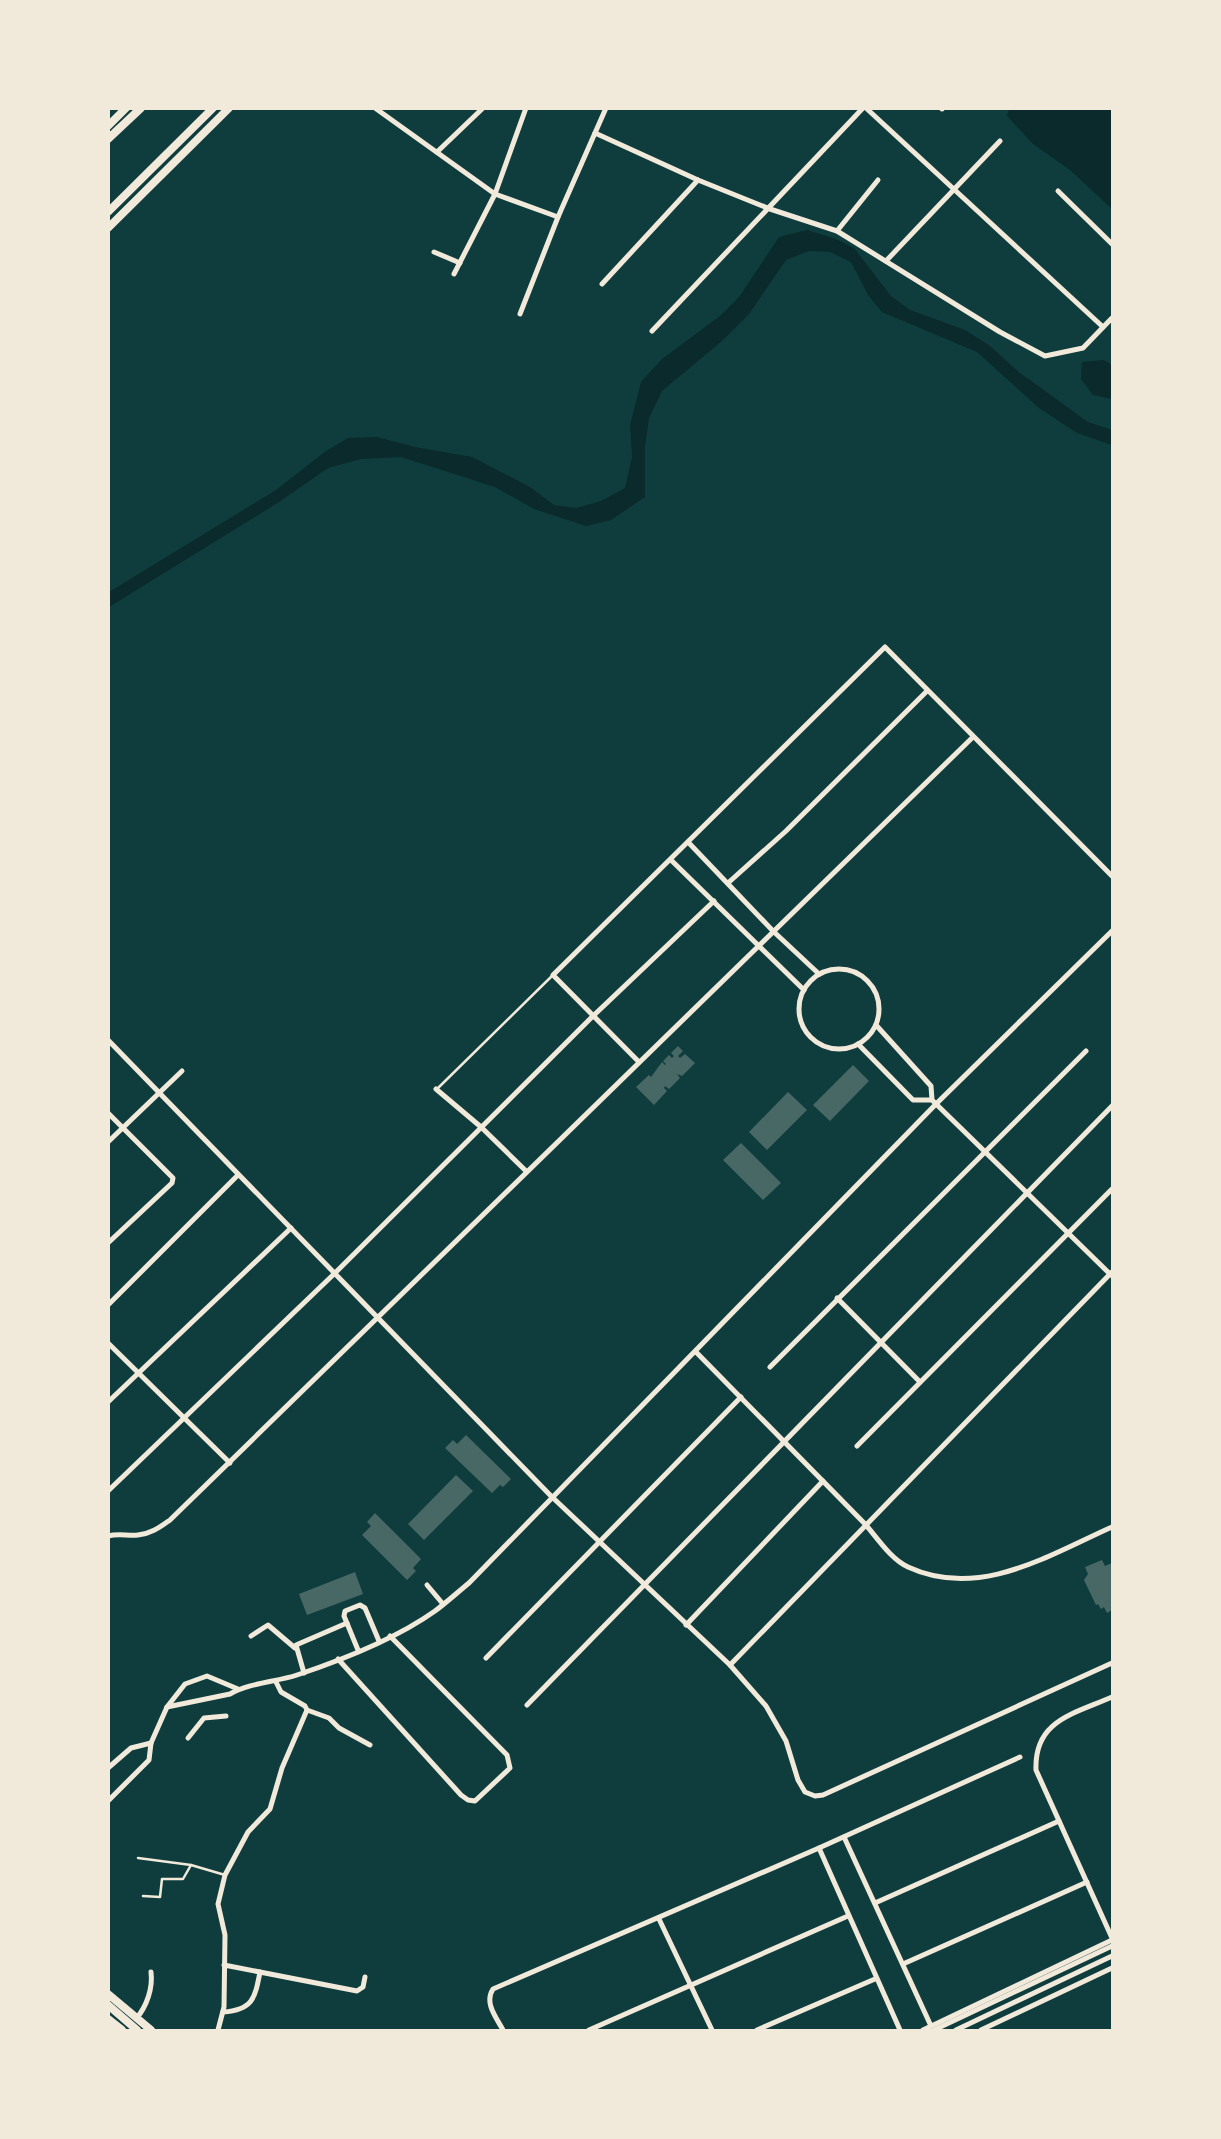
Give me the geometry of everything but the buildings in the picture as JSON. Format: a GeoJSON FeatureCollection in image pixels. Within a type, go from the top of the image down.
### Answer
{"type":"FeatureCollection","features":[{"type":"Feature","properties":{"kind":"main road"},"geometry":{"type":"LineString","coordinates":[[108,126],[126,108]]}},
{"type":"Feature","properties":{"kind":"main road"},"geometry":{"type":"LineString","coordinates":[[108,139],[141,108]]}},
{"type":"Feature","properties":{"kind":"main road"},"geometry":{"type":"LineString","coordinates":[[108,212],[213,108]]}},
{"type":"Feature","properties":{"kind":"main road"},"geometry":{"type":"LineString","coordinates":[[108,228],[229,108]]}},
{"type":"Feature","properties":{"kind":"main road"},"geometry":{"type":"LineString","coordinates":[[108,1994],[151,2031]]}},
{"type":"Feature","properties":{"kind":"main road"},"geometry":{"type":"LineString","coordinates":[[108,2005],[137,2031]]}},
{"type":"Feature","properties":{"kind":"main road"},"geometry":{"type":"LineString","coordinates":[[108,2019],[122,2031]]}},
{"type":"Feature","properties":{"kind":"street"},"geometry":{"type":"LineString","coordinates":[[375,108],[495,194],[558,217]]}},
{"type":"Feature","properties":{"kind":"street"},"geometry":{"type":"LineString","coordinates":[[438,152],[483,108]]}},
{"type":"Feature","properties":{"kind":"street"},"geometry":{"type":"LineString","coordinates":[[454,274],[495,194],[526,108]]}},
{"type":"Feature","properties":{"kind":"street"},"geometry":{"type":"LineString","coordinates":[[520,314],[558,217],[606,108]]}},
{"type":"Feature","properties":{"kind":"street"},"geometry":{"type":"LineString","coordinates":[[652,331],[865,108],[1103,327]]}},
{"type":"Feature","properties":{"kind":"street"},"geometry":{"type":"LineString","coordinates":[[595,133],[698,180],[770,209],[836,231],[1000,332],[1045,356],[1083,348],[1112,318]]}},
{"type":"Feature","properties":{"kind":"street"},"geometry":{"type":"LineString","coordinates":[[886,261],[1000,141]]}},
{"type":"Feature","properties":{"kind":"street"},"geometry":{"type":"LineString","coordinates":[[602,284],[698,180]]}},
{"type":"Feature","properties":{"kind":"street"},"geometry":{"type":"LineString","coordinates":[[836,231],[878,180]]}},
{"type":"Feature","properties":{"kind":"street"},"geometry":{"type":"LineString","coordinates":[[1058,191],[1112,244]]}},
{"type":"Feature","properties":{"kind":"street"},"geometry":{"type":"LineString","coordinates":[[434,252],[460,262]]}},
{"type":"Feature","properties":{"kind":"street"},"geometry":{"type":"LineString","coordinates":[[639,1062],[553,975],[886,647],[1112,876]]}},
{"type":"Feature","properties":{"kind":"street"},"geometry":{"type":"LineString","coordinates":[[728,883],[786,831],[927,691]]}},
{"type":"Feature","properties":{"kind":"street"},"geometry":{"type":"LineString","coordinates":[[108,1536],[118,1533],[137,1535],[156,1530],[230,1463],[973,737]]}},
{"type":"Feature","properties":{"kind":"street"},"geometry":{"type":"LineString","coordinates":[[688,842],[773,931],[819,974]]}},
{"type":"Feature","properties":{"kind":"street"},"geometry":{"type":"LineString","coordinates":[[671,860],[804,990]]}},
{"type":"Feature","properties":{"kind":"street"},"geometry":{"type":"LineString","coordinates":[[108,1491],[335,1273],[592,1017],[714,901]]}},
{"type":"Feature","properties":{"kind":"street"},"geometry":{"type":"LineString","coordinates":[[167,1707],[230,1694],[239,1689],[304,1673],[390,1636],[436,1611],[468,1583],[696,1352],[934,1102],[1112,932]]}},
{"type":"Feature","properties":{"kind":"street"},"geometry":{"type":"LineString","coordinates":[[835,970],[849,971],[861,976],[871,986],[879,1011],[876,1025],[869,1036],[858,1044],[833,1048],[811,1037],[803,1027],[799,1015],[800,1002],[804,990],[819,974],[835,970]]}},
{"type":"Feature","properties":{"kind":"street"},"geometry":{"type":"LineString","coordinates":[[730,1665],[1112,1275],[934,1102],[932,1086],[876,1025]]}},
{"type":"Feature","properties":{"kind":"street"},"geometry":{"type":"LineString","coordinates":[[108,1040],[551,1496],[730,1665],[766,1706],[786,1741],[798,1780],[805,1792],[815,1796],[823,1795],[1112,1663]]}},
{"type":"Feature","properties":{"kind":"street"},"geometry":{"type":"LineString","coordinates":[[858,1044],[914,1100],[934,1102]]}},
{"type":"Feature","properties":{"kind":"street"},"geometry":{"type":"LineString","coordinates":[[770,1367],[1086,1051]]}},
{"type":"Feature","properties":{"kind":"street"},"geometry":{"type":"LineString","coordinates":[[108,1142],[181,1071]]}},
{"type":"Feature","properties":{"kind":"street"},"geometry":{"type":"LineString","coordinates":[[436,1089],[481,1127],[526,1171]]}},
{"type":"Feature","properties":{"kind":"street"},"geometry":{"type":"LineString","coordinates":[[527,1705],[1112,1106]]}},
{"type":"Feature","properties":{"kind":"street"},"geometry":{"type":"LineString","coordinates":[[108,1113],[173,1178],[172,1183],[108,1244]]}},
{"type":"Feature","properties":{"kind":"street"},"geometry":{"type":"LineString","coordinates":[[108,1305],[238,1175]]}},
{"type":"Feature","properties":{"kind":"street"},"geometry":{"type":"LineString","coordinates":[[857,1446],[1112,1189]]}},
{"type":"Feature","properties":{"kind":"street"},"geometry":{"type":"LineString","coordinates":[[108,1402],[291,1228]]}},
{"type":"Feature","properties":{"kind":"street"},"geometry":{"type":"LineString","coordinates":[[837,1298],[920,1382]]}},
{"type":"Feature","properties":{"kind":"street"},"geometry":{"type":"LineString","coordinates":[[108,1343],[230,1463]]}},
{"type":"Feature","properties":{"kind":"street"},"geometry":{"type":"LineString","coordinates":[[696,1352],[906,1566],[962,1579],[991,1577],[1024,1568],[1112,1527]]}},
{"type":"Feature","properties":{"kind":"street"},"geometry":{"type":"LineString","coordinates":[[486,1658],[741,1397]]}},
{"type":"Feature","properties":{"kind":"street"},"geometry":{"type":"LineString","coordinates":[[686,1625],[823,1481]]}},
{"type":"Feature","properties":{"kind":"street"},"geometry":{"type":"LineString","coordinates":[[427,1585],[443,1604]]}},
{"type":"Feature","properties":{"kind":"street"},"geometry":{"type":"LineString","coordinates":[[358,1650],[344,1616],[345,1611],[360,1605],[365,1608],[379,1641]]}},
{"type":"Feature","properties":{"kind":"street"},"geometry":{"type":"LineString","coordinates":[[295,1648],[296,1645],[347,1623]]}},
{"type":"Feature","properties":{"kind":"street"},"geometry":{"type":"LineString","coordinates":[[251,1636],[268,1625],[295,1648],[304,1673]]}},
{"type":"Feature","properties":{"kind":"street"},"geometry":{"type":"LineString","coordinates":[[338,1659],[461,1795],[475,1801],[510,1768],[507,1755],[390,1636]]}},
{"type":"Feature","properties":{"kind":"street"},"geometry":{"type":"LineString","coordinates":[[108,1801],[149,1760],[151,1743],[167,1707],[185,1684],[207,1676],[239,1689]]}},
{"type":"Feature","properties":{"kind":"street"},"geometry":{"type":"LineString","coordinates":[[276,1682],[281,1692],[305,1706],[307,1710],[330,1718],[339,1728],[370,1745]]}},
{"type":"Feature","properties":{"kind":"street"},"geometry":{"type":"LineString","coordinates":[[933,2029],[1112,1939],[1036,1770],[1035,1755],[1040,1739],[1049,1728],[1066,1717],[1112,1697]]}},
{"type":"Feature","properties":{"kind":"street"},"geometry":{"type":"LineString","coordinates":[[218,2031],[223,2012],[225,1935],[218,1904],[225,1875],[248,1832],[270,1809],[282,1767],[307,1710]]}},
{"type":"Feature","properties":{"kind":"street"},"geometry":{"type":"LineString","coordinates":[[188,1738],[204,1718],[226,1716]]}},
{"type":"Feature","properties":{"kind":"street"},"geometry":{"type":"LineString","coordinates":[[108,1768],[131,1748],[151,1743]]}},
{"type":"Feature","properties":{"kind":"street"},"geometry":{"type":"LineString","coordinates":[[503,2031],[489,2003],[489,1995],[493,1989],[659,1919],[1020,1758]]}},
{"type":"Feature","properties":{"kind":"street"},"geometry":{"type":"LineString","coordinates":[[875,1903],[1059,1821]]}},
{"type":"Feature","properties":{"kind":"street"},"geometry":{"type":"LineString","coordinates":[[844,1837],[933,2029]]}},
{"type":"Feature","properties":{"kind":"street"},"geometry":{"type":"LineString","coordinates":[[819,1848],[900,2031]]}},
{"type":"Feature","properties":{"kind":"street"},"geometry":{"type":"LineString","coordinates":[[903,1964],[1087,1882]]}},
{"type":"Feature","properties":{"kind":"street"},"geometry":{"type":"LineString","coordinates":[[589,2031],[848,1916]]}},
{"type":"Feature","properties":{"kind":"street"},"geometry":{"type":"LineString","coordinates":[[659,1919],[712,2031]]}},
{"type":"Feature","properties":{"kind":"street"},"geometry":{"type":"LineString","coordinates":[[923,2031],[933,2029],[1112,1945]]}},
{"type":"Feature","properties":{"kind":"street"},"geometry":{"type":"LineString","coordinates":[[956,2031],[1112,1956]]}},
{"type":"Feature","properties":{"kind":"street"},"geometry":{"type":"LineString","coordinates":[[224,1965],[357,1991],[363,1987],[365,1977]]}},
{"type":"Feature","properties":{"kind":"street"},"geometry":{"type":"LineString","coordinates":[[981,2031],[1112,1968]]}},
{"type":"Feature","properties":{"kind":"street"},"geometry":{"type":"LineString","coordinates":[[136,2019],[147,2003],[152,1984],[151,1972]]}},
{"type":"Feature","properties":{"kind":"street"},"geometry":{"type":"LineString","coordinates":[[223,2012],[235,2011],[251,2003],[260,1972]]}},
{"type":"Feature","properties":{"kind":"street"},"geometry":{"type":"LineString","coordinates":[[757,2031],[875,1979]]}},
{"type":"Feature","properties":{"kind":"lane"},"geometry":{"type":"LineString","coordinates":[[436,1089],[553,975]]}},
{"type":"Feature","properties":{"kind":"lane"},"geometry":{"type":"LineString","coordinates":[[138,1858],[191,1865],[225,1875]]}},
{"type":"Feature","properties":{"kind":"lane"},"geometry":{"type":"LineString","coordinates":[[143,1896],[160,1896],[162,1879],[183,1879],[191,1865]]}},
{"type":"Feature","properties":{"kind":"water"},"geometry":{"type":"Polygon","coordinates":[[[1009,109],[1112,109],[1112,209],[1070,170],[1033,144],[1007,116],[1009,109]]]}},
{"type":"Feature","properties":{"kind":"water"},"geometry":{"type":"Polygon","coordinates":[[[807,230],[854,248],[891,296],[910,310],[965,330],[990,346],[1020,373],[1088,422],[1112,430],[1112,445],[1077,433],[1039,408],[977,352],[882,312],[868,295],[851,262],[830,252],[809,251],[786,260],[749,314],[722,341],[662,391],[649,418],[645,446],[645,497],[611,520],[586,526],[534,509],[495,487],[401,457],[361,459],[328,468],[279,502],[109,607],[109,592],[276,490],[326,451],[348,438],[377,437],[472,457],[530,487],[554,505],[576,508],[601,501],[625,488],[632,457],[630,425],[641,382],[662,359],[720,316],[739,297],[779,237],[807,230]]]}},
{"type":"Feature","properties":{"kind":"water"},"geometry":{"type":"Polygon","coordinates":[[[1104,360],[1112,365],[1112,399],[1093,395],[1081,379],[1082,362],[1104,360]]]}}]}
